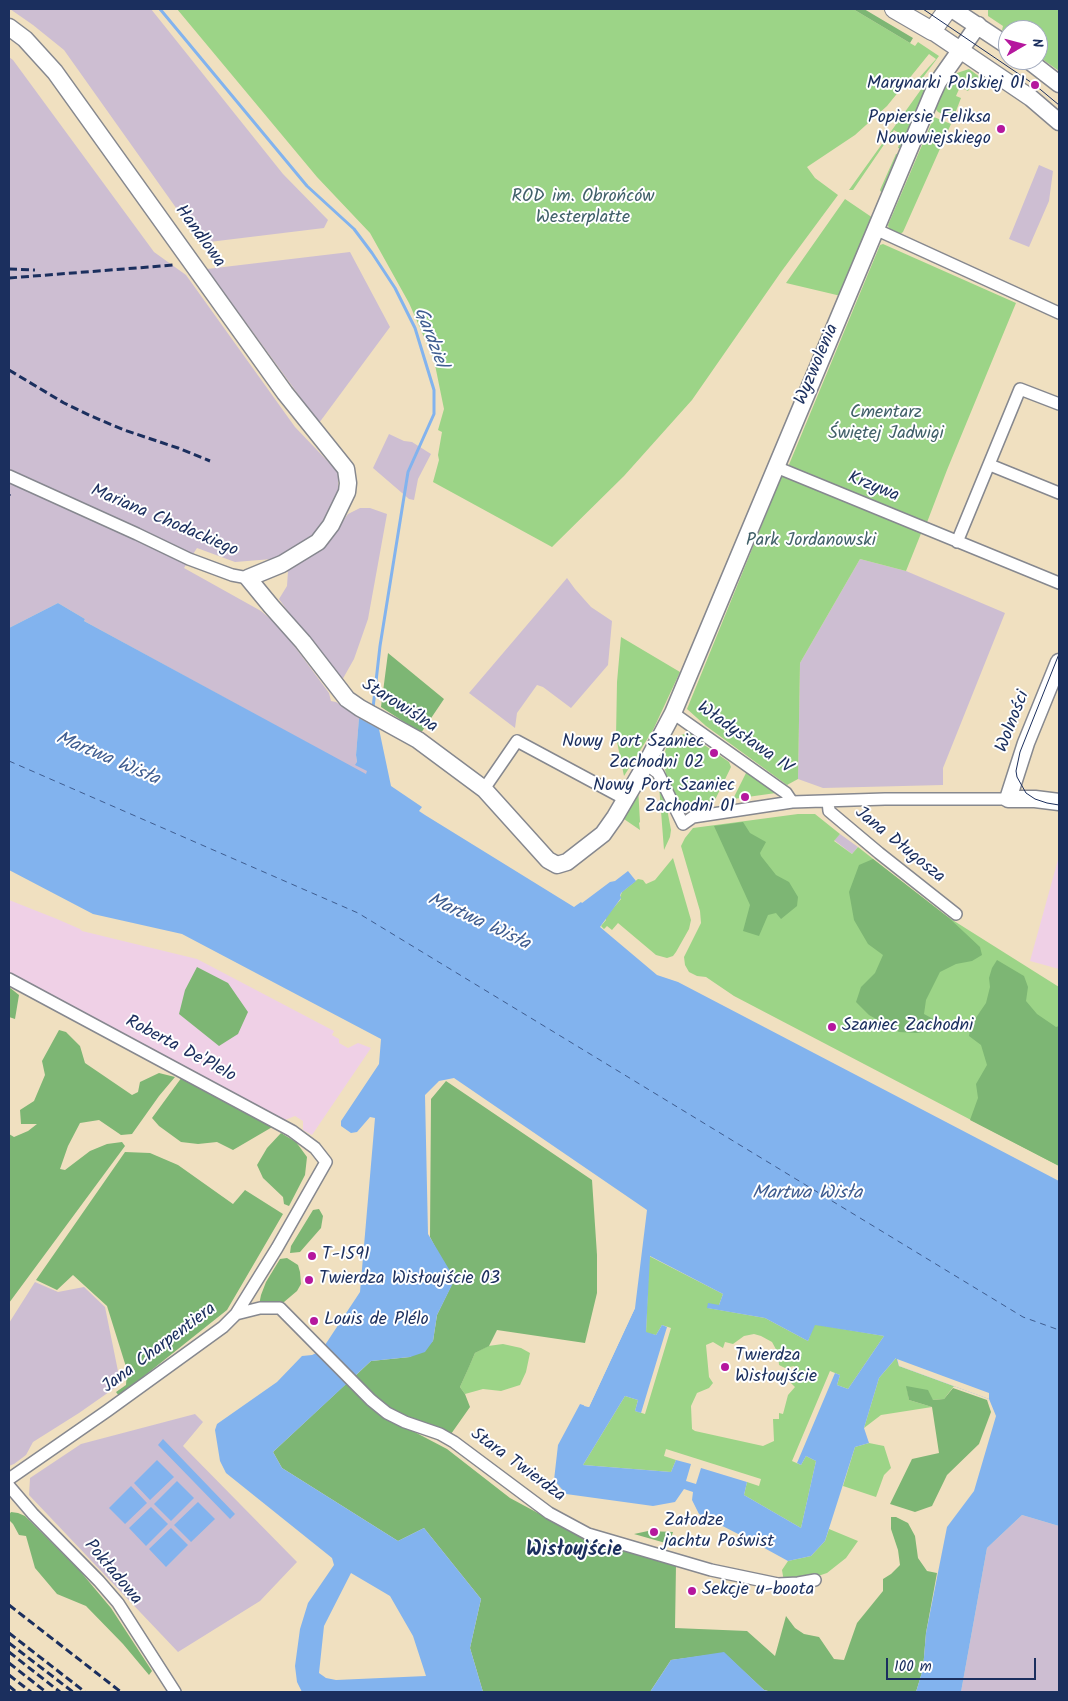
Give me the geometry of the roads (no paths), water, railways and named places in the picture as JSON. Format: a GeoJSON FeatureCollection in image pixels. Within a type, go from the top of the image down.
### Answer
{"type":"FeatureCollection","features":[{"type":"Feature","properties":{"kind":"main road"},"geometry":{"type":"LineString","coordinates":[[894,9],[932,31],[948,9]]}},
{"type":"Feature","properties":{"kind":"street"},"geometry":{"type":"LineString","coordinates":[[952,9],[998,39]]}},
{"type":"Feature","properties":{"kind":"street","name":"Wyzwolenia"},"geometry":{"type":"LineString","coordinates":[[673,712],[932,95],[938,82],[978,25]]}},
{"type":"Feature","properties":{"kind":"street","name":"Handlowa"},"geometry":{"type":"LineString","coordinates":[[9,27],[25,39],[55,72],[285,393],[341,462],[346,469],[348,477]]}},
{"type":"Feature","properties":{"kind":"street"},"geometry":{"type":"LineString","coordinates":[[932,31],[1031,98],[1059,122]]}},
{"type":"Feature","properties":{"kind":"street"},"geometry":{"type":"LineString","coordinates":[[1041,70],[1059,84]]}},
{"type":"Feature","properties":{"kind":"street"},"geometry":{"type":"LineString","coordinates":[[876,229],[1059,312]]}},
{"type":"Feature","properties":{"kind":"street"},"geometry":{"type":"LineString","coordinates":[[957,542],[1020,389],[1059,404]]}},
{"type":"Feature","properties":{"kind":"street"},"geometry":{"type":"LineString","coordinates":[[990,465],[1059,493]]}},
{"type":"Feature","properties":{"kind":"street","name":"Krzywa"},"geometry":{"type":"LineString","coordinates":[[776,467],[1059,583]]}},
{"type":"Feature","properties":{"kind":"street","name":"Mariana Chodackiego"},"geometry":{"type":"LineString","coordinates":[[9,476],[188,559],[232,575],[248,578],[282,564],[318,542],[331,525],[347,492],[348,477]]}},
{"type":"Feature","properties":{"kind":"street","name":"Starowiślna"},"geometry":{"type":"LineString","coordinates":[[248,578],[303,642],[347,699],[418,740],[484,789],[548,860],[557,865],[567,862],[603,834],[646,764]]}},
{"type":"Feature","properties":{"kind":"street","name":"Wolności"},"geometry":{"type":"LineString","coordinates":[[1008,799],[1026,743],[1059,662]]}},
{"type":"Feature","properties":{"kind":"street","name":"Władysława IV"},"geometry":{"type":"LineString","coordinates":[[792,802],[786,793],[673,712],[646,764],[658,773],[683,824],[692,817],[792,802],[892,798],[1035,799],[1059,802]]}},
{"type":"Feature","properties":{"kind":"street"},"geometry":{"type":"LineString","coordinates":[[484,789],[517,741],[625,799]]}},
{"type":"Feature","properties":{"kind":"street","name":"Jana Długosza"},"geometry":{"type":"LineString","coordinates":[[828,801],[829,811],[956,914]]}},
{"type":"Feature","properties":{"kind":"street","name":"Roberta De'Plelo"},"geometry":{"type":"LineString","coordinates":[[9,979],[292,1130],[315,1148],[326,1162]]}},
{"type":"Feature","properties":{"kind":"street","name":"Jana Charpentiera"},"geometry":{"type":"LineString","coordinates":[[9,1479],[223,1327],[236,1314],[277,1248],[326,1162]]}},
{"type":"Feature","properties":{"kind":"street","name":"Stara Twierdza"},"geometry":{"type":"LineString","coordinates":[[236,1314],[260,1308],[280,1308],[371,1400],[387,1413],[440,1434],[454,1442],[550,1513],[588,1534],[711,1570],[778,1584],[815,1580]]}},
{"type":"Feature","properties":{"kind":"street","name":"Pokładowa"},"geometry":{"type":"LineString","coordinates":[[9,1486],[33,1514],[100,1581],[118,1603],[175,1692]]}},
{"type":"Feature","properties":{"kind":"water","name":"Martwa Wisła"},"geometry":{"type":"Polygon","coordinates":[[[58,603],[85,619],[84,621],[366,774],[367,771],[355,765],[357,762],[359,718],[379,729],[391,786],[422,807],[419,811],[574,907],[628,871],[636,881],[621,893],[621,898],[600,927],[657,975],[678,982],[1059,1181],[1059,1526],[1022,1515],[987,1548],[961,1692],[916,1692],[923,1669],[926,1633],[947,1527],[974,1491],[996,1416],[989,1399],[899,1366],[896,1358],[879,1378],[864,1428],[869,1443],[855,1447],[825,1541],[811,1556],[788,1561],[699,1514],[692,1500],[693,1492],[684,1489],[675,1502],[653,1506],[566,1494],[554,1480],[558,1445],[580,1404],[589,1407],[635,1308],[647,1210],[454,1078],[439,1081],[425,1095],[428,1234],[456,1281],[453,1283],[437,1315],[433,1341],[425,1352],[410,1357],[371,1361],[273,1452],[282,1468],[398,1541],[424,1528],[481,1599],[470,1648],[483,1692],[302,1692],[297,1682],[295,1666],[300,1629],[308,1603],[334,1565],[332,1558],[226,1473],[220,1461],[215,1430],[217,1424],[277,1382],[302,1356],[312,1355],[327,1348],[325,1345],[360,1292],[375,1118],[370,1117],[357,1132],[351,1133],[341,1126],[341,1121],[379,1064],[381,1039],[182,934],[93,914],[9,870],[9,628],[58,603]],[[650,1256],[646,1332],[656,1335],[662,1325],[667,1327],[641,1413],[635,1411],[638,1400],[625,1396],[583,1465],[671,1472],[676,1460],[691,1464],[686,1481],[696,1484],[701,1468],[747,1482],[744,1495],[801,1528],[816,1461],[806,1456],[801,1465],[797,1463],[835,1373],[840,1375],[837,1385],[848,1389],[884,1336],[815,1325],[808,1341],[765,1318],[707,1308],[708,1303],[719,1305],[723,1294],[650,1256]],[[351,1573],[324,1626],[319,1673],[326,1678],[336,1680],[426,1676],[413,1636],[390,1596],[351,1573]]]}},
{"type":"Feature","properties":{"kind":"water"},"geometry":{"type":"Polygon","coordinates":[[[163,1439],[235,1514],[230,1519],[158,1445],[163,1439]]]}},
{"type":"Feature","properties":{"kind":"water"},"geometry":{"type":"Polygon","coordinates":[[[157,1460],[174,1477],[150,1500],[134,1483],[157,1460]]]}},
{"type":"Feature","properties":{"kind":"water"},"geometry":{"type":"Polygon","coordinates":[[[177,1481],[194,1498],[171,1521],[154,1504],[177,1481]]]}},
{"type":"Feature","properties":{"kind":"water"},"geometry":{"type":"Polygon","coordinates":[[[131,1486],[147,1503],[125,1524],[109,1508],[131,1486]]]}},
{"type":"Feature","properties":{"kind":"water"},"geometry":{"type":"Polygon","coordinates":[[[198,1502],[215,1519],[191,1542],[174,1525],[198,1502]]]}},
{"type":"Feature","properties":{"kind":"water"},"geometry":{"type":"Polygon","coordinates":[[[151,1507],[168,1524],[146,1546],[129,1528],[151,1507]]]}},
{"type":"Feature","properties":{"kind":"water"},"geometry":{"type":"Polygon","coordinates":[[[171,1528],[188,1545],[166,1567],[149,1549],[171,1528]]]}},
{"type":"Feature","properties":{"kind":"water"},"geometry":{"type":"Polygon","coordinates":[[[724,1652],[764,1690],[772,1692],[650,1692],[671,1660],[724,1652]]]}},
{"type":"Feature","properties":{"kind":"waterway","name":"Gardziel"},"geometry":{"type":"LineString","coordinates":[[160,9],[307,186],[354,229],[372,253],[395,288],[415,328],[434,390],[434,414],[408,472],[380,646],[373,708]]}},
{"type":"Feature","properties":{"kind":"tram line"},"geometry":{"type":"LineString","coordinates":[[923,9],[1035,85],[1059,105]]}},
{"type":"Feature","properties":{"kind":"tram line"},"geometry":{"type":"LineString","coordinates":[[1059,654],[1020,752],[1016,771],[1017,777],[1026,793],[1035,799],[1059,805]]}},
{"type":"Feature","properties":{"kind":"railway"},"geometry":{"type":"LineString","coordinates":[[9,278],[174,265]]}},
{"type":"Feature","properties":{"kind":"railway"},"geometry":{"type":"LineString","coordinates":[[9,269],[35,270]]}},
{"type":"Feature","properties":{"kind":"railway"},"geometry":{"type":"LineString","coordinates":[[9,370],[64,403],[91,416],[210,461]]}},
{"type":"Feature","properties":{"kind":"railway"},"geometry":{"type":"LineString","coordinates":[[9,1605],[121,1692]]}},
{"type":"Feature","properties":{"kind":"railway"},"geometry":{"type":"LineString","coordinates":[[9,1633],[85,1692]]}},
{"type":"Feature","properties":{"kind":"railway"},"geometry":{"type":"LineString","coordinates":[[9,1643],[73,1692]]}},
{"type":"Feature","properties":{"kind":"railway"},"geometry":{"type":"LineString","coordinates":[[9,1652],[60,1692]]}},
{"type":"Feature","properties":{"kind":"railway"},"geometry":{"type":"LineString","coordinates":[[9,1663],[46,1692]]}},
{"type":"Feature","properties":{"kind":"railway"},"geometry":{"type":"LineString","coordinates":[[9,1675],[31,1692]]}},
{"type":"Feature","properties":{"kind":"railway"},"geometry":{"type":"LineString","coordinates":[[9,1686],[16,1692]]}},
{"type":"Feature","properties":{"kind":"place","name":"Marynarki Polskiej 01"},"geometry":{"type":"Point","coordinates":[1035,85]}},
{"type":"Feature","properties":{"kind":"place","name":"Popiersie Feliksa Nowowiejskiego"},"geometry":{"type":"Point","coordinates":[1001,129]}},
{"type":"Feature","properties":{"kind":"place","name":"Nowy Port Szaniec Zachodni 02"},"geometry":{"type":"Point","coordinates":[714,753]}},
{"type":"Feature","properties":{"kind":"place","name":"Nowy Port Szaniec Zachodni 01"},"geometry":{"type":"Point","coordinates":[745,797]}},
{"type":"Feature","properties":{"kind":"place","name":"Szaniec Zachodni"},"geometry":{"type":"Point","coordinates":[832,1027]}},
{"type":"Feature","properties":{"kind":"place","name":"T-1591"},"geometry":{"type":"Point","coordinates":[312,1256]}},
{"type":"Feature","properties":{"kind":"place","name":"Twierdza Wisłoujście 03"},"geometry":{"type":"Point","coordinates":[309,1280]}},
{"type":"Feature","properties":{"kind":"place","name":"Louis de Plélo"},"geometry":{"type":"Point","coordinates":[314,1321]}},
{"type":"Feature","properties":{"kind":"place","name":"Twierdza Wisłoujście"},"geometry":{"type":"Point","coordinates":[725,1367]}},
{"type":"Feature","properties":{"kind":"place","name":"Załodze jachtu Poświst"},"geometry":{"type":"Point","coordinates":[654,1532]}},
{"type":"Feature","properties":{"kind":"place","name":"Sekcje u-boota"},"geometry":{"type":"Point","coordinates":[692,1591]}},
{"type":"Feature","properties":{"kind":"district","name":"Wisłoujście"},"geometry":{"type":"Point","coordinates":[574,1552]}},
{"type":"Feature","properties":{"kind":"park label","name":"ROD im. Obrońców Westerplatte"},"geometry":{"type":"Point","coordinates":[583,208]}},
{"type":"Feature","properties":{"kind":"park label","name":"Cmentarz Świętej Jadwigi"},"geometry":{"type":"Point","coordinates":[886,424]}},
{"type":"Feature","properties":{"kind":"park label","name":"Park Jordanowski"},"geometry":{"type":"Point","coordinates":[811,542]}}]}
